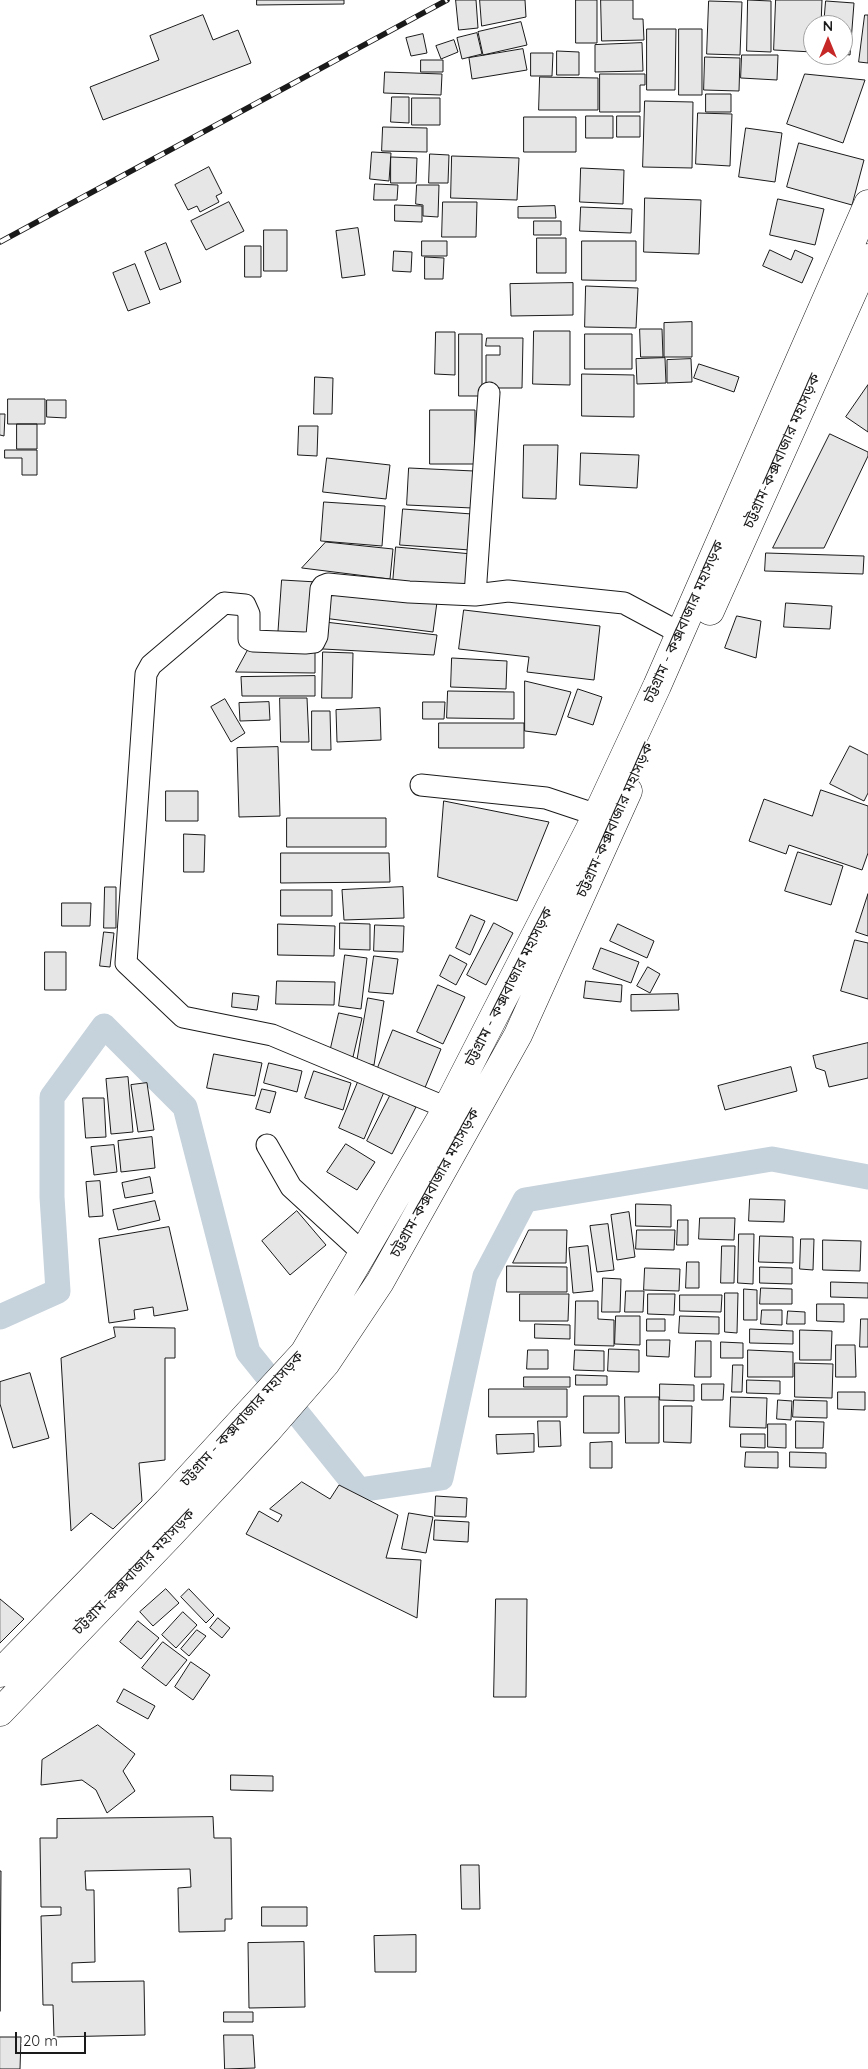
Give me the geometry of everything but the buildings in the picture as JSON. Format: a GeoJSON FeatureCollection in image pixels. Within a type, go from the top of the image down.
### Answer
{"type":"FeatureCollection","features":[{"type":"Feature","properties":{"kind":"highway","name":"চট্টগ্রাম - কক্সবাজার মহাসড়ক"},"geometry":{"type":"LineString","coordinates":[[315,1358],[363,1252],[447,1108],[597,814],[680,633],[868,204]]}},
{"type":"Feature","properties":{"kind":"highway","name":"চট্টগ্রাম-কক্সবাজার মহাসড়ক"},"geometry":{"type":"LineString","coordinates":[[315,1358],[380,1282],[518,1034],[868,258]]}},
{"type":"Feature","properties":{"kind":"highway"},"geometry":{"type":"LineString","coordinates":[[256,1423],[315,1358]]}},
{"type":"Feature","properties":{"kind":"highway","name":"চট্টগ্রাম - কক্সবাজার মহাসড়ক"},"geometry":{"type":"LineString","coordinates":[[0,1673],[167,1502],[256,1423]]}},
{"type":"Feature","properties":{"kind":"highway","name":"চট্টগ্রাম-কক্সবাজার মহাসড়ক"},"geometry":{"type":"LineString","coordinates":[[0,1712],[170,1535],[256,1423]]}},
{"type":"Feature","properties":{"kind":"street"},"geometry":{"type":"LineString","coordinates":[[475,595],[489,393]]}},
{"type":"Feature","properties":{"kind":"street"},"geometry":{"type":"LineString","coordinates":[[447,1108],[272,1035],[183,1017],[126,963],[146,674],[151,665],[224,603],[245,605],[249,614],[249,638],[253,641],[314,642],[317,636],[320,592],[325,585],[475,595],[508,591],[624,603],[680,633]]}},
{"type":"Feature","properties":{"kind":"street"},"geometry":{"type":"LineString","coordinates":[[422,785],[546,798],[597,814]]}},
{"type":"Feature","properties":{"kind":"street"},"geometry":{"type":"LineString","coordinates":[[267,1145],[291,1187],[363,1252]]}},
{"type":"Feature","properties":{"kind":"waterway"},"geometry":{"type":"LineString","coordinates":[[0,1317],[58,1291],[52,1197],[52,1097],[104,1026],[185,1107],[248,1352],[359,1490],[441,1478],[485,1276],[525,1200],[772,1159],[868,1177]]}},
{"type":"Feature","properties":{"kind":"railway"},"geometry":{"type":"LineString","coordinates":[[0,242],[447,0]]}}]}
